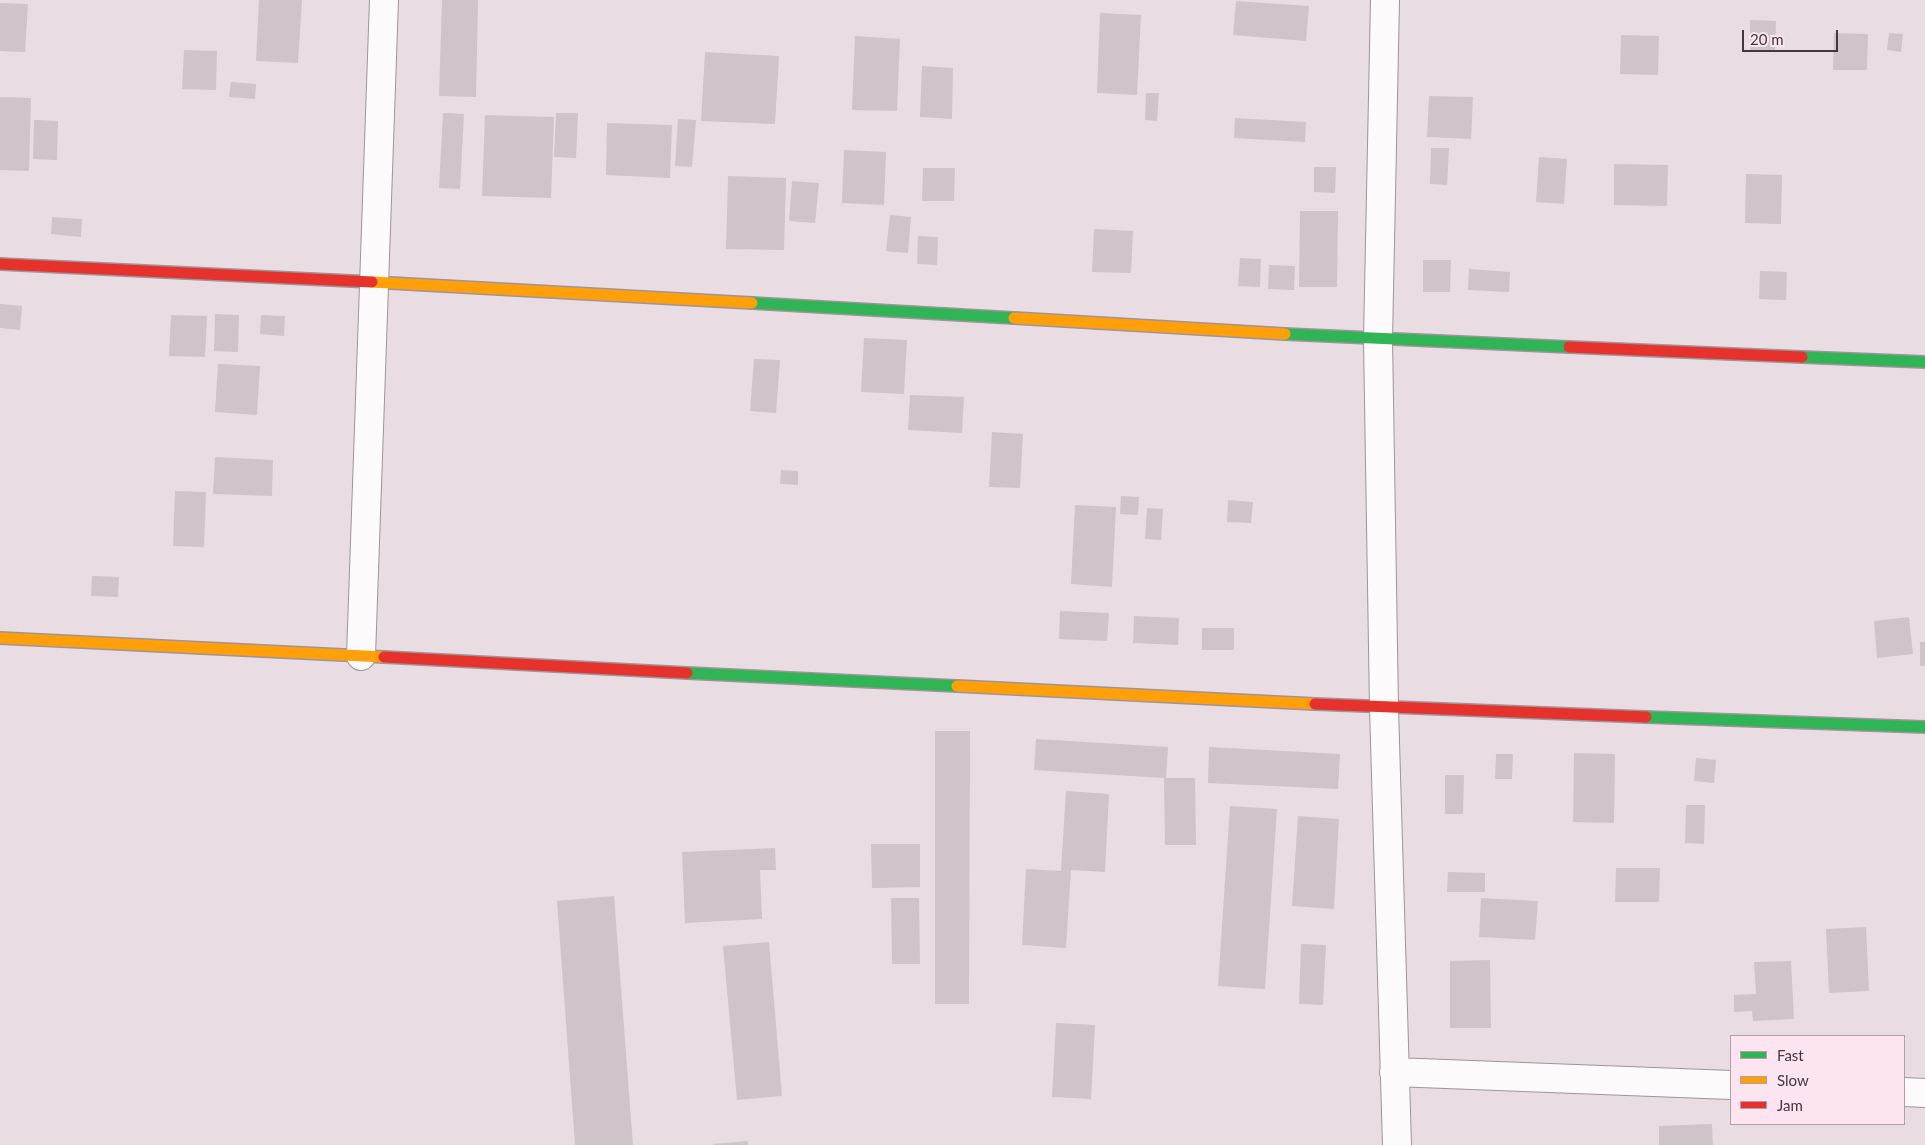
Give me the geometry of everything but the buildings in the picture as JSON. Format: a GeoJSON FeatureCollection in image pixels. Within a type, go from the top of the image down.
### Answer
{"type":"FeatureCollection","features":[{"type":"Feature","properties":{"kind":"street"},"geometry":{"type":"LineString","coordinates":[[360,656],[384,0]]}},
{"type":"Feature","properties":{"kind":"street"},"geometry":{"type":"LineString","coordinates":[[1385,0],[1378,339],[1384,708],[1397,1145]]}},
{"type":"Feature","properties":{"kind":"street"},"geometry":{"type":"LineString","coordinates":[[0,264],[374,282],[1378,339],[1925,362]]}},
{"type":"Feature","properties":{"kind":"street"},"geometry":{"type":"LineString","coordinates":[[0,638],[1384,708],[1925,727]]}},
{"type":"Feature","properties":{"kind":"street"},"geometry":{"type":"LineString","coordinates":[[1394,1072],[1730,1085]]}},
{"type":"Feature","properties":{"kind":"street"},"geometry":{"type":"LineString","coordinates":[[1905,1092],[1925,1093]]}},
{"type":"Feature","properties":{"kind":"traffic: fast"},"geometry":{"type":"LineString","coordinates":[[752,303],[1014,318]]}},
{"type":"Feature","properties":{"kind":"traffic: fast"},"geometry":{"type":"LineString","coordinates":[[1285,334],[1569,347]]}},
{"type":"Feature","properties":{"kind":"traffic: fast"},"geometry":{"type":"LineString","coordinates":[[1802,357],[1925,362]]}},
{"type":"Feature","properties":{"kind":"traffic: fast"},"geometry":{"type":"LineString","coordinates":[[687,673],[957,686]]}},
{"type":"Feature","properties":{"kind":"traffic: fast"},"geometry":{"type":"LineString","coordinates":[[1646,717],[1925,727]]}},
{"type":"Feature","properties":{"kind":"traffic: slow"},"geometry":{"type":"LineString","coordinates":[[372,282],[752,303]]}},
{"type":"Feature","properties":{"kind":"traffic: slow"},"geometry":{"type":"LineString","coordinates":[[1014,318],[1285,334]]}},
{"type":"Feature","properties":{"kind":"traffic: slow"},"geometry":{"type":"LineString","coordinates":[[0,638],[384,657]]}},
{"type":"Feature","properties":{"kind":"traffic: slow"},"geometry":{"type":"LineString","coordinates":[[957,686],[1315,704]]}},
{"type":"Feature","properties":{"kind":"traffic: jam"},"geometry":{"type":"LineString","coordinates":[[0,264],[372,282]]}},
{"type":"Feature","properties":{"kind":"traffic: jam"},"geometry":{"type":"LineString","coordinates":[[1569,347],[1802,357]]}},
{"type":"Feature","properties":{"kind":"traffic: jam"},"geometry":{"type":"LineString","coordinates":[[384,657],[687,673]]}},
{"type":"Feature","properties":{"kind":"traffic: jam"},"geometry":{"type":"LineString","coordinates":[[1315,704],[1646,717]]}}]}
